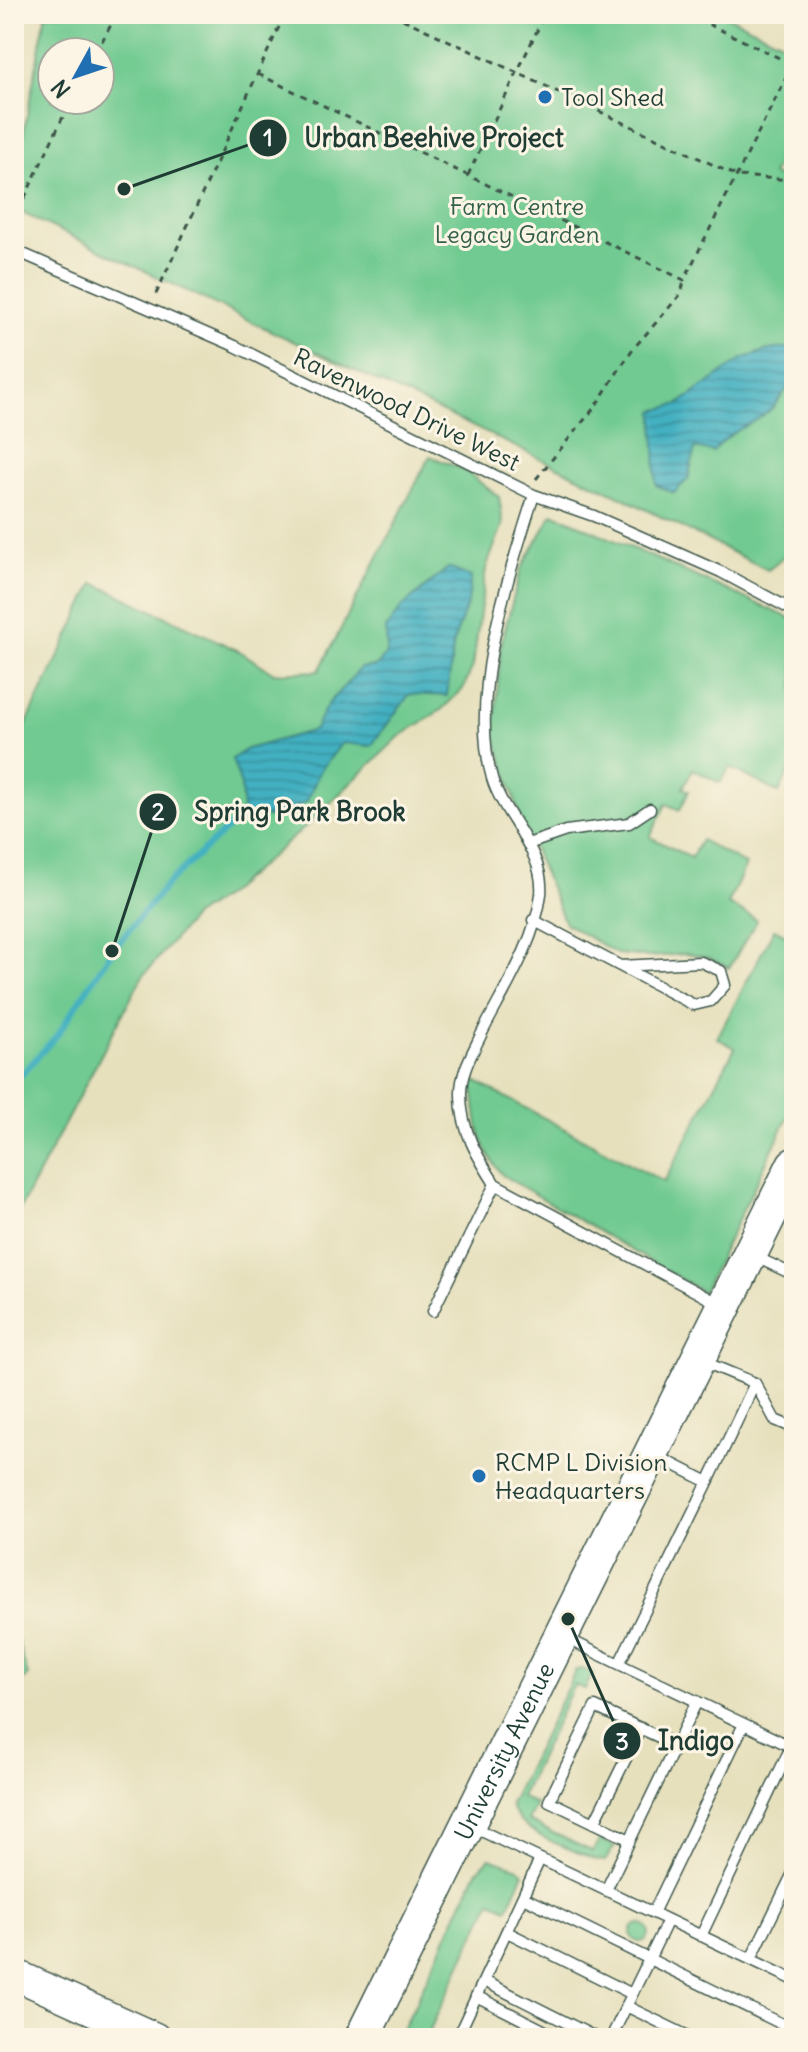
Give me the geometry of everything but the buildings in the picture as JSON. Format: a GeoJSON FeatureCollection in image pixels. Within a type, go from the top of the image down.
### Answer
{"type":"FeatureCollection","features":[{"type":"Feature","properties":{"kind":"main road","name":"University Avenue"},"geometry":{"type":"LineString","coordinates":[[362,2038],[794,1165]]}},
{"type":"Feature","properties":{"kind":"main road"},"geometry":{"type":"LineString","coordinates":[[14,1974],[155,2038]]}},
{"type":"Feature","properties":{"kind":"lane","name":"Ravenwood Drive West"},"geometry":{"type":"LineString","coordinates":[[14,250],[235,346],[530,492],[500,601],[485,738],[493,781],[528,844],[541,892],[525,948],[466,1066],[460,1093],[469,1138],[495,1184]]}},
{"type":"Feature","properties":{"kind":"lane"},"geometry":{"type":"LineString","coordinates":[[530,492],[594,516],[721,572],[794,611]]}},
{"type":"Feature","properties":{"kind":"lane"},"geometry":{"type":"LineString","coordinates":[[528,844],[566,831],[629,823],[650,809]]}},
{"type":"Feature","properties":{"kind":"lane"},"geometry":{"type":"LineString","coordinates":[[533,920],[620,966],[694,1005],[711,1001],[725,985],[721,971],[701,962],[620,966]]}},
{"type":"Feature","properties":{"kind":"lane"},"geometry":{"type":"LineString","coordinates":[[433,1311],[495,1184],[723,1306]]}},
{"type":"Feature","properties":{"kind":"lane"},"geometry":{"type":"LineString","coordinates":[[749,1254],[794,1275]]}},
{"type":"Feature","properties":{"kind":"lane"},"geometry":{"type":"LineString","coordinates":[[697,1359],[755,1383],[775,1420],[794,1428]]}},
{"type":"Feature","properties":{"kind":"lane"},"geometry":{"type":"LineString","coordinates":[[619,1664],[755,1383]]}},
{"type":"Feature","properties":{"kind":"lane"},"geometry":{"type":"LineString","coordinates":[[651,1453],[708,1482]]}},
{"type":"Feature","properties":{"kind":"lane"},"geometry":{"type":"LineString","coordinates":[[560,1635],[793,1748],[701,1936]]}},
{"type":"Feature","properties":{"kind":"lane"},"geometry":{"type":"LineString","coordinates":[[606,1890],[697,1701]]}},
{"type":"Feature","properties":{"kind":"lane"},"geometry":{"type":"LineString","coordinates":[[630,1840],[549,1801],[595,1707],[676,1745]]}},
{"type":"Feature","properties":{"kind":"lane"},"geometry":{"type":"LineString","coordinates":[[653,1913],[744,1724]]}},
{"type":"Feature","properties":{"kind":"lane"},"geometry":{"type":"LineString","coordinates":[[594,1823],[641,1728]]}},
{"type":"Feature","properties":{"kind":"lane"},"geometry":{"type":"LineString","coordinates":[[469,1825],[794,1979]]}},
{"type":"Feature","properties":{"kind":"lane"},"geometry":{"type":"LineString","coordinates":[[457,2038],[540,1859]]}},
{"type":"Feature","properties":{"kind":"lane"},"geometry":{"type":"LineString","coordinates":[[751,1959],[794,1871]]}},
{"type":"Feature","properties":{"kind":"lane"},"geometry":{"type":"LineString","coordinates":[[523,1897],[794,2030]]}},
{"type":"Feature","properties":{"kind":"lane"},"geometry":{"type":"LineString","coordinates":[[611,2038],[668,1920]]}},
{"type":"Feature","properties":{"kind":"lane"},"geometry":{"type":"LineString","coordinates":[[507,1932],[632,1994]]}},
{"type":"Feature","properties":{"kind":"lane"},"geometry":{"type":"LineString","coordinates":[[484,1981],[597,2038]]}},
{"type":"Feature","properties":{"kind":"lane"},"geometry":{"type":"LineString","coordinates":[[476,1996],[559,2038]]}},
{"type":"Feature","properties":{"kind":"lane"},"geometry":{"type":"LineString","coordinates":[[626,2006],[692,2038]]}},
{"type":"Feature","properties":{"kind":"path"},"geometry":{"type":"LineString","coordinates":[[105,36],[117,14]]}},
{"type":"Feature","properties":{"kind":"path"},"geometry":{"type":"LineString","coordinates":[[149,309],[285,14]]}},
{"type":"Feature","properties":{"kind":"path"},"geometry":{"type":"LineString","coordinates":[[392,14],[737,176],[794,180]]}},
{"type":"Feature","properties":{"kind":"path"},"geometry":{"type":"LineString","coordinates":[[468,175],[545,14]]}},
{"type":"Feature","properties":{"kind":"path"},"geometry":{"type":"LineString","coordinates":[[530,492],[594,408],[632,350],[681,294],[684,280],[794,64],[687,14]]}},
{"type":"Feature","properties":{"kind":"path"},"geometry":{"type":"LineString","coordinates":[[258,74],[684,280]]}},
{"type":"Feature","properties":{"kind":"path"},"geometry":{"type":"LineString","coordinates":[[14,220],[63,116]]}},
{"type":"Feature","properties":{"kind":"green space","name":"Farm Centre Legacy Garden"},"geometry":{"type":"Polygon","coordinates":[[[46,14],[723,14],[794,48],[794,129],[772,175],[794,183],[794,516],[789,513],[784,523],[794,528],[790,547],[768,570],[613,493],[14,209],[14,184],[36,67],[36,116],[116,116],[116,36],[42,36],[46,14]]]}},
{"type":"Feature","properties":{"kind":"green space"},"geometry":{"type":"Polygon","coordinates":[[[430,456],[464,470],[499,497],[503,524],[486,568],[473,666],[463,689],[441,710],[399,737],[303,829],[226,895],[193,917],[142,977],[14,1220],[14,750],[94,583],[239,651],[274,673],[319,671],[430,456]]]}},
{"type":"Feature","properties":{"kind":"green space"},"geometry":{"type":"Polygon","coordinates":[[[553,513],[794,620],[794,761],[779,793],[730,767],[720,783],[693,769],[683,788],[689,791],[680,810],[666,804],[650,837],[691,858],[701,840],[746,865],[728,904],[757,920],[729,968],[709,958],[686,954],[649,957],[617,954],[565,923],[521,819],[494,733],[501,645],[521,569],[553,513]]]}},
{"type":"Feature","properties":{"kind":"green space"},"geometry":{"type":"Polygon","coordinates":[[[774,929],[794,939],[794,1105],[703,1292],[502,1175],[482,1141],[473,1080],[664,1182],[735,1048],[717,1038],[774,929]]]}},
{"type":"Feature","properties":{"kind":"green space"},"geometry":{"type":"Polygon","coordinates":[[[14,1629],[28,1676],[14,1688],[14,1629]]]}},
{"type":"Feature","properties":{"kind":"green space"},"geometry":{"type":"Polygon","coordinates":[[[576,1670],[593,1673],[585,1689],[574,1685],[521,1797],[536,1804],[528,1821],[593,1852],[600,1839],[615,1846],[605,1861],[559,1845],[534,1832],[515,1815],[510,1804],[576,1670]]]}},
{"type":"Feature","properties":{"kind":"green space"},"geometry":{"type":"Polygon","coordinates":[[[490,1858],[519,1868],[524,1873],[508,1908],[491,1901],[426,2038],[399,2038],[477,1871],[490,1858]]]}},
{"type":"Feature","properties":{"kind":"green space"},"geometry":{"type":"Polygon","coordinates":[[[636,1924],[644,1924],[649,1933],[647,1940],[636,1942],[631,1937],[631,1929],[636,1924]]]}},
{"type":"Feature","properties":{"kind":"water"},"geometry":{"type":"Polygon","coordinates":[[[794,347],[794,383],[772,408],[726,438],[713,452],[695,448],[688,479],[674,493],[656,485],[654,411],[679,404],[742,359],[768,350],[794,347]]]}},
{"type":"Feature","properties":{"kind":"water"},"geometry":{"type":"Polygon","coordinates":[[[448,568],[471,577],[468,602],[454,640],[447,696],[410,694],[371,746],[342,743],[320,771],[307,801],[279,818],[243,814],[241,785],[232,759],[247,749],[315,730],[329,703],[360,668],[377,666],[387,652],[386,628],[403,606],[448,568]]]}},
{"type":"Feature","properties":{"kind":"waterway"},"geometry":{"type":"LineString","coordinates":[[14,1083],[58,1034],[112,951],[167,884],[243,814]]}},
{"type":"Feature","properties":{"kind":"place","name":"Tool Shed"},"geometry":{"type":"Point","coordinates":[545,97]}},
{"type":"Feature","properties":{"kind":"place","name":"Urban Beehive Project"},"geometry":{"type":"Point","coordinates":[124,189]}},
{"type":"Feature","properties":{"kind":"place","name":"Spring Park Brook"},"geometry":{"type":"Point","coordinates":[112,951]}},
{"type":"Feature","properties":{"kind":"place","name":"RCMP L Division Headquarters"},"geometry":{"type":"Point","coordinates":[479,1476]}},
{"type":"Feature","properties":{"kind":"place","name":"Indigo"},"geometry":{"type":"Point","coordinates":[568,1619]}}]}
